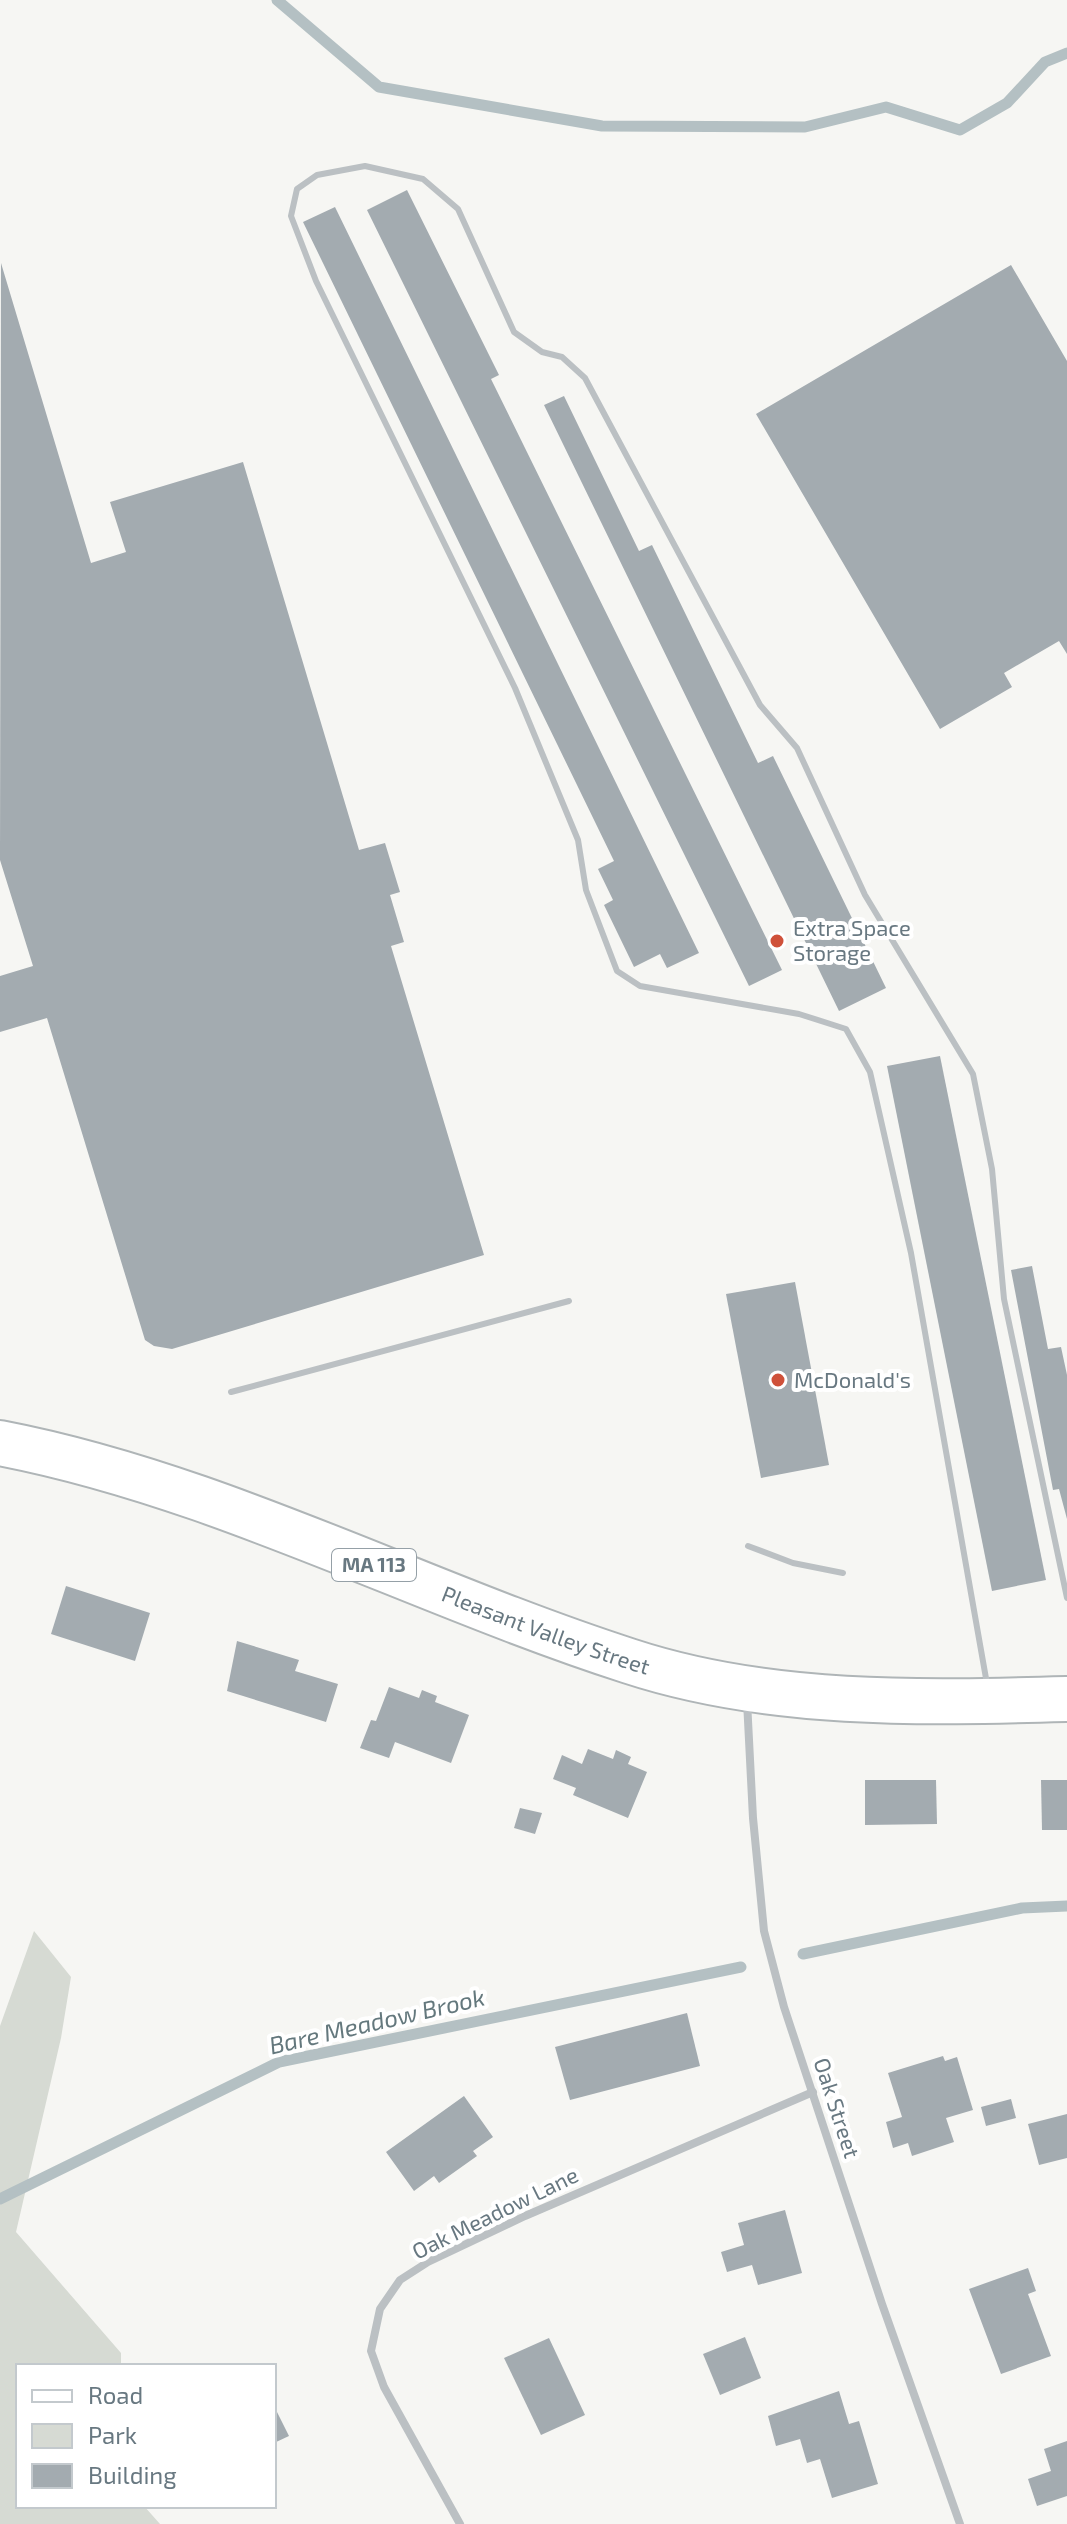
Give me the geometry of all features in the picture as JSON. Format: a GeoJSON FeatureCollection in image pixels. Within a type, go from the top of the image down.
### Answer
{"type":"FeatureCollection","features":[{"type":"Feature","properties":{"kind":"main road","name":"Pleasant Valley Street"},"geometry":{"type":"LineString","coordinates":[[0,1443],[70,1459],[190,1496],[630,1662],[747,1690],[831,1699],[1067,1699]]}},
{"type":"Feature","properties":{"kind":"street","name":"Oak Street"},"geometry":{"type":"LineString","coordinates":[[747,1690],[753,1818],[764,1931],[784,2007],[882,2304],[960,2524]]}},
{"type":"Feature","properties":{"kind":"street","name":"Oak Meadow Lane"},"geometry":{"type":"LineString","coordinates":[[460,2524],[384,2387],[371,2351],[380,2309],[400,2280],[428,2262],[525,2216],[813,2092]]}},
{"type":"Feature","properties":{"kind":"lane"},"geometry":{"type":"LineString","coordinates":[[990,1700],[974,1594],[911,1253],[870,1072],[846,1029],[799,1014],[640,986],[617,971],[586,890],[578,840],[515,688],[316,281],[291,216],[297,189],[317,175],[365,166],[423,179],[458,209],[514,332],[542,352],[562,357],[585,378],[760,705],[797,748],[865,895],[973,1074],[992,1169],[1004,1299],[1067,1598]]}},
{"type":"Feature","properties":{"kind":"lane"},"geometry":{"type":"LineString","coordinates":[[231,1392],[569,1301]]}},
{"type":"Feature","properties":{"kind":"lane"},"geometry":{"type":"LineString","coordinates":[[748,1546],[793,1563],[843,1573]]}},
{"type":"Feature","properties":{"kind":"green space"},"geometry":{"type":"Polygon","coordinates":[[[34,1931],[71,1977],[61,2038],[16,2232],[121,2353],[121,2364],[16,2364],[16,2508],[146,2508],[160,2524],[0,2524],[0,2026],[34,1931]]]}},
{"type":"Feature","properties":{"kind":"building"},"geometry":{"type":"Polygon","coordinates":[[[407,190],[499,375],[491,379],[782,970],[749,986],[367,210],[407,190]]]}},
{"type":"Feature","properties":{"kind":"building"},"geometry":{"type":"Polygon","coordinates":[[[335,207],[699,953],[667,968],[660,954],[634,967],[604,905],[613,900],[598,869],[614,861],[303,222],[335,207]]]}},
{"type":"Feature","properties":{"kind":"building"},"geometry":{"type":"Polygon","coordinates":[[[1,263],[91,563],[126,552],[110,502],[243,462],[359,850],[385,843],[400,892],[390,895],[404,942],[391,946],[484,1255],[172,1349],[154,1346],[145,1340],[47,1018],[0,1032],[0,976],[33,966],[0,860],[1,263]]]}},
{"type":"Feature","properties":{"kind":"building"},"geometry":{"type":"Polygon","coordinates":[[[1011,265],[1067,361],[1067,654],[1059,641],[1004,673],[1012,687],[940,729],[756,414],[1011,265]]]}},
{"type":"Feature","properties":{"kind":"building"},"geometry":{"type":"Polygon","coordinates":[[[564,396],[639,551],[652,545],[758,763],[773,756],[886,988],[839,1011],[544,405],[564,396]]]}},
{"type":"Feature","properties":{"kind":"building"},"geometry":{"type":"Polygon","coordinates":[[[940,1056],[1046,1580],[992,1591],[887,1066],[940,1056]]]}},
{"type":"Feature","properties":{"kind":"building"},"geometry":{"type":"Polygon","coordinates":[[[1032,1266],[1048,1349],[1061,1347],[1067,1375],[1067,1519],[1059,1489],[1053,1490],[1011,1270],[1032,1266]]]}},
{"type":"Feature","properties":{"kind":"building","name":"McDonald's"},"geometry":{"type":"Polygon","coordinates":[[[795,1282],[829,1465],[761,1478],[726,1294],[795,1282]]]}},
{"type":"Feature","properties":{"kind":"building"},"geometry":{"type":"Polygon","coordinates":[[[66,1586],[150,1613],[135,1661],[51,1634],[66,1586]]]}},
{"type":"Feature","properties":{"kind":"building"},"geometry":{"type":"Polygon","coordinates":[[[237,1641],[299,1660],[295,1671],[338,1684],[326,1722],[227,1691],[237,1641]]]}},
{"type":"Feature","properties":{"kind":"building"},"geometry":{"type":"Polygon","coordinates":[[[389,1687],[419,1698],[422,1690],[437,1696],[435,1702],[469,1715],[451,1763],[395,1742],[389,1758],[360,1748],[371,1720],[376,1721],[389,1687]]]}},
{"type":"Feature","properties":{"kind":"building"},"geometry":{"type":"Polygon","coordinates":[[[588,1749],[613,1759],[616,1750],[631,1757],[628,1764],[647,1772],[628,1818],[573,1795],[576,1788],[553,1779],[562,1755],[582,1764],[588,1749]]]}},
{"type":"Feature","properties":{"kind":"building"},"geometry":{"type":"Polygon","coordinates":[[[865,1780],[936,1780],[937,1824],[865,1825],[865,1780]]]}},
{"type":"Feature","properties":{"kind":"building"},"geometry":{"type":"Polygon","coordinates":[[[1041,1780],[1067,1780],[1067,1830],[1042,1830],[1041,1780]]]}},
{"type":"Feature","properties":{"kind":"building"},"geometry":{"type":"Polygon","coordinates":[[[520,1808],[542,1813],[535,1834],[514,1828],[520,1808]]]}},
{"type":"Feature","properties":{"kind":"building"},"geometry":{"type":"Polygon","coordinates":[[[687,2013],[700,2066],[570,2100],[555,2047],[687,2013]]]}},
{"type":"Feature","properties":{"kind":"building"},"geometry":{"type":"Polygon","coordinates":[[[943,2056],[945,2061],[957,2057],[973,2110],[946,2118],[954,2142],[912,2156],[908,2143],[893,2148],[886,2122],[902,2117],[888,2073],[943,2056]]]}},
{"type":"Feature","properties":{"kind":"building"},"geometry":{"type":"Polygon","coordinates":[[[464,2096],[493,2137],[473,2151],[477,2156],[439,2183],[434,2176],[414,2191],[386,2152],[464,2096]]]}},
{"type":"Feature","properties":{"kind":"building"},"geometry":{"type":"Polygon","coordinates":[[[1011,2099],[1016,2118],[986,2126],[981,2107],[1011,2099]]]}},
{"type":"Feature","properties":{"kind":"building"},"geometry":{"type":"Polygon","coordinates":[[[1067,2114],[1067,2158],[1039,2165],[1028,2124],[1067,2114]]]}},
{"type":"Feature","properties":{"kind":"building"},"geometry":{"type":"Polygon","coordinates":[[[785,2210],[802,2273],[758,2285],[752,2265],[727,2272],[721,2252],[744,2245],[738,2223],[785,2210]]]}},
{"type":"Feature","properties":{"kind":"building"},"geometry":{"type":"Polygon","coordinates":[[[1028,2268],[1036,2291],[1028,2294],[1051,2356],[1001,2374],[969,2289],[1028,2268]]]}},
{"type":"Feature","properties":{"kind":"building"},"geometry":{"type":"Polygon","coordinates":[[[745,2337],[761,2378],[720,2395],[703,2354],[745,2337]]]}},
{"type":"Feature","properties":{"kind":"building"},"geometry":{"type":"Polygon","coordinates":[[[549,2338],[585,2415],[541,2435],[504,2358],[549,2338]]]}},
{"type":"Feature","properties":{"kind":"building"},"geometry":{"type":"Polygon","coordinates":[[[839,2391],[849,2424],[859,2421],[878,2484],[832,2498],[820,2459],[807,2463],[800,2439],[776,2446],[768,2416],[839,2391]]]}},
{"type":"Feature","properties":{"kind":"building"},"geometry":{"type":"Polygon","coordinates":[[[276,2410],[289,2436],[276,2442],[276,2410]]]}},
{"type":"Feature","properties":{"kind":"building"},"geometry":{"type":"Polygon","coordinates":[[[1067,2441],[1067,2496],[1037,2506],[1028,2479],[1051,2471],[1044,2449],[1067,2441]]]}},
{"type":"Feature","properties":{"kind":"waterway"},"geometry":{"type":"LineString","coordinates":[[277,0],[379,87],[602,126],[805,127],[886,107],[960,130],[1007,103],[1045,62],[1067,53]]}},
{"type":"Feature","properties":{"kind":"waterway","name":"Bare Meadow Brook"},"geometry":{"type":"LineString","coordinates":[[803,1954],[1022,1908],[1067,1906]]}},
{"type":"Feature","properties":{"kind":"waterway","name":"Bare Meadow Brook"},"geometry":{"type":"LineString","coordinates":[[0,2199],[279,2062],[741,1967]]}},
{"type":"Feature","properties":{"kind":"place","name":"Extra Space Storage"},"geometry":{"type":"Point","coordinates":[777,941]}},
{"type":"Feature","properties":{"kind":"place","name":"McDonald's"},"geometry":{"type":"Point","coordinates":[778,1380]}}]}
